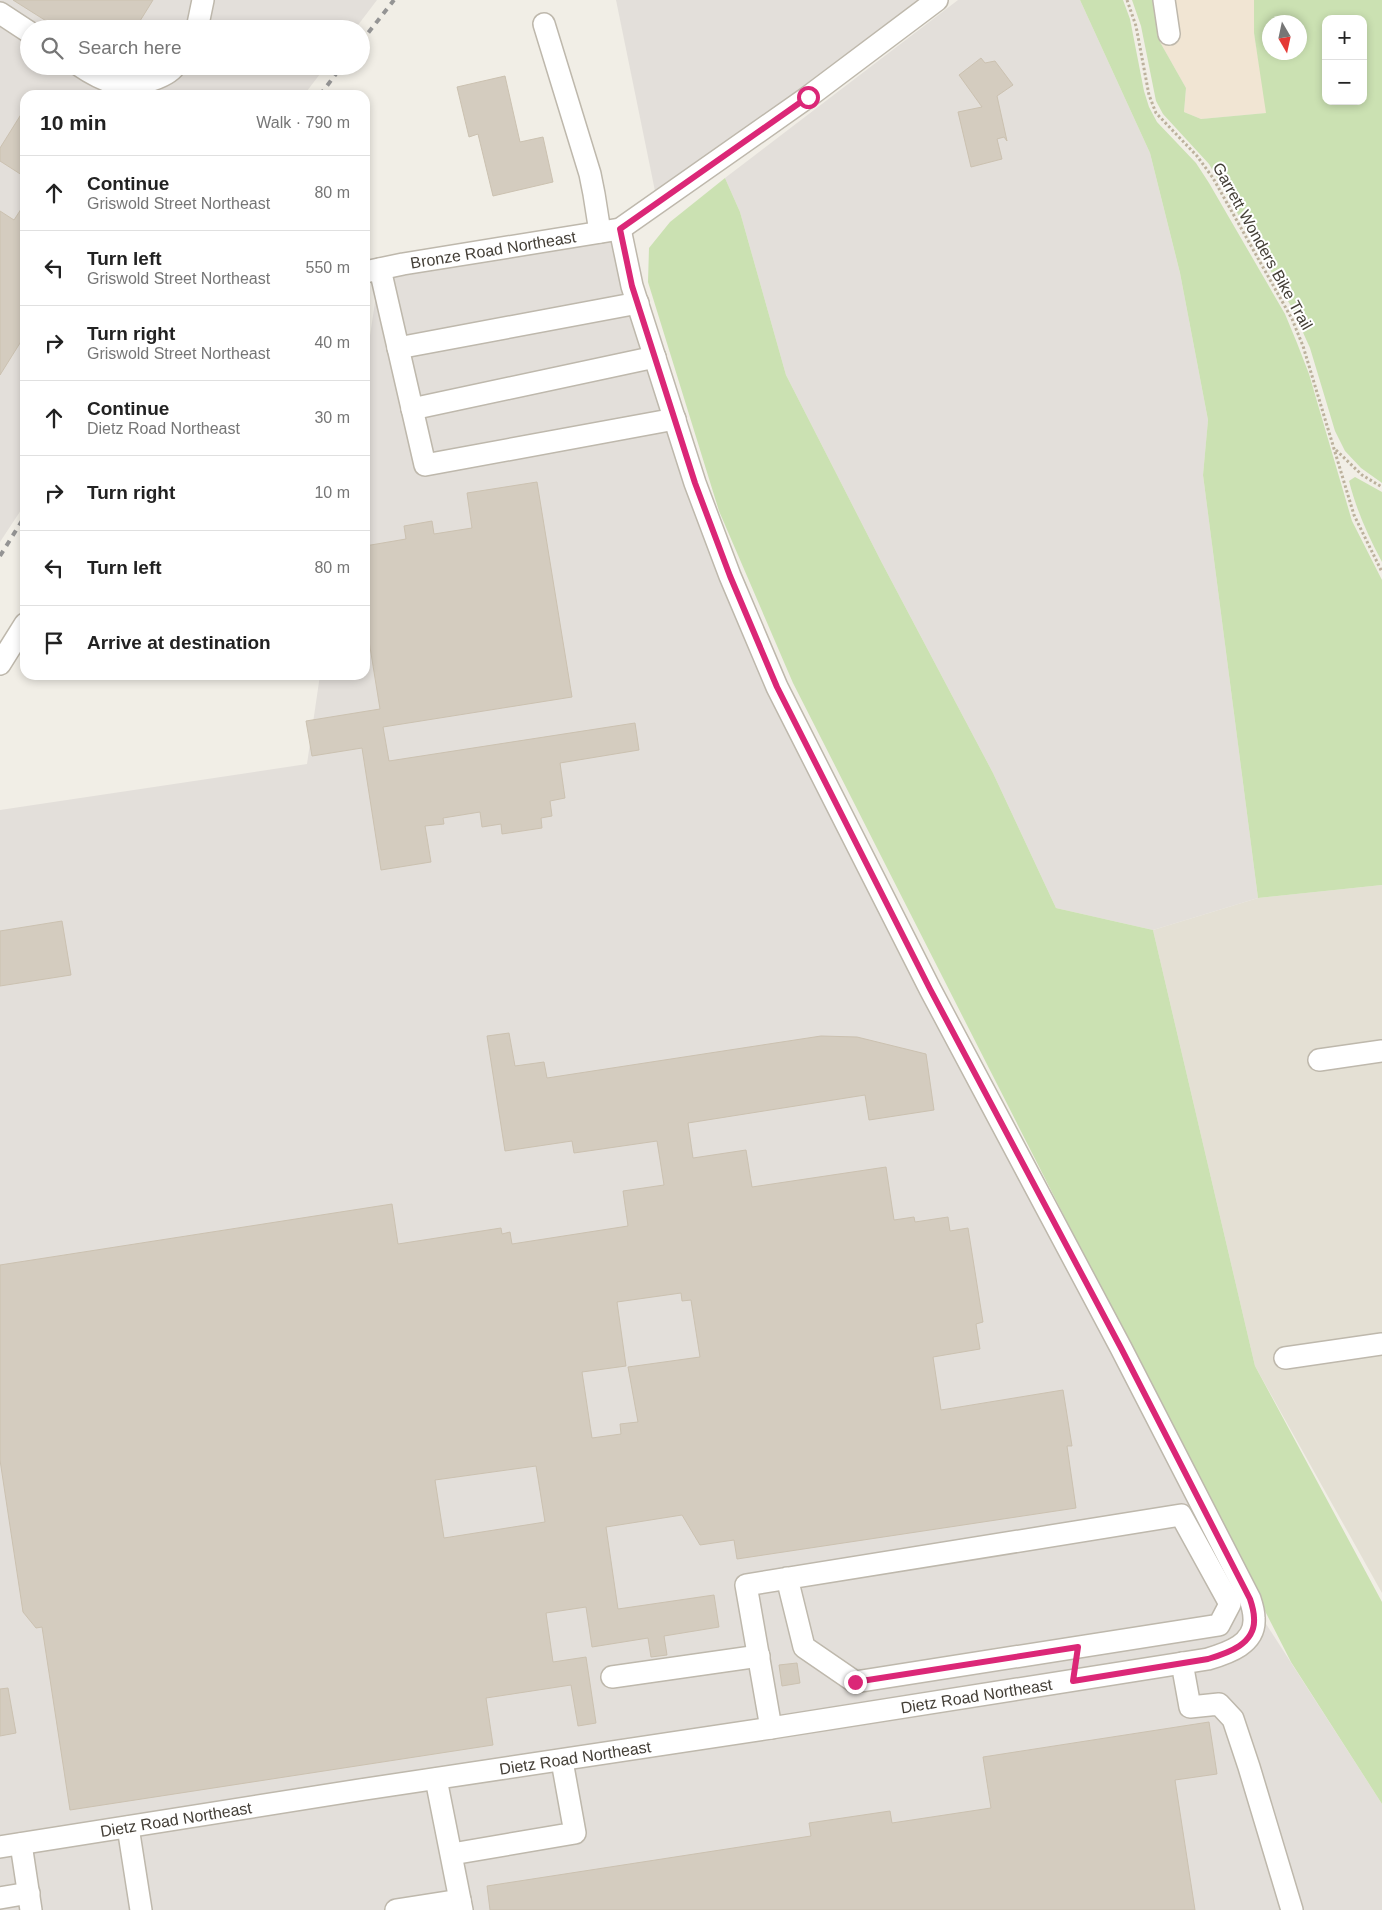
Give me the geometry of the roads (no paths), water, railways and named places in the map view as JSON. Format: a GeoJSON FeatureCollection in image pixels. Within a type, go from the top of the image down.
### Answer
{"type":"FeatureCollection","features":[{"type":"Feature","properties":{"kind":"street"},"geometry":{"type":"LineString","coordinates":[[199,20],[203,0]]}},
{"type":"Feature","properties":{"kind":"street"},"geometry":{"type":"LineString","coordinates":[[620,229],[808,97],[937,0]]}},
{"type":"Feature","properties":{"kind":"street"},"geometry":{"type":"LineString","coordinates":[[1164,0],[1169,34]]}},
{"type":"Feature","properties":{"kind":"street"},"geometry":{"type":"LineString","coordinates":[[0,13],[20,26]]}},
{"type":"Feature","properties":{"kind":"street"},"geometry":{"type":"LineString","coordinates":[[544,24],[590,174],[600,232]]}},
{"type":"Feature","properties":{"kind":"street"},"geometry":{"type":"LineString","coordinates":[[98,75],[118,85],[148,82],[162,75]]}},
{"type":"Feature","properties":{"kind":"street","name":"Bronze Road Northeast"},"geometry":{"type":"LineString","coordinates":[[372,270],[620,229]]}},
{"type":"Feature","properties":{"kind":"street","name":"Dietz Road Northeast"},"geometry":{"type":"LineString","coordinates":[[0,1847],[1208,1659],[1238,1648],[1252,1631],[1255,1619],[1250,1599],[1121,1348],[926,980],[777,687],[730,576],[695,483],[632,286],[620,229]]}},
{"type":"Feature","properties":{"kind":"street"},"geometry":{"type":"LineString","coordinates":[[372,270],[398,348],[425,465],[674,419]]}},
{"type":"Feature","properties":{"kind":"street"},"geometry":{"type":"LineString","coordinates":[[398,348],[638,303]]}},
{"type":"Feature","properties":{"kind":"street"},"geometry":{"type":"LineString","coordinates":[[412,409],[655,357]]}},
{"type":"Feature","properties":{"kind":"street"},"geometry":{"type":"LineString","coordinates":[[0,664],[20,632]]}},
{"type":"Feature","properties":{"kind":"street"},"geometry":{"type":"LineString","coordinates":[[1318,1060],[1382,1051]]}},
{"type":"Feature","properties":{"kind":"street"},"geometry":{"type":"LineString","coordinates":[[1285,1358],[1382,1344]]}},
{"type":"Feature","properties":{"kind":"street"},"geometry":{"type":"LineString","coordinates":[[770,1728],[746,1585],[787,1578],[1181,1516],[1230,1604],[1219,1625],[855,1682],[804,1647],[787,1578]]}},
{"type":"Feature","properties":{"kind":"street"},"geometry":{"type":"LineString","coordinates":[[1073,1681],[1078,1647]]}},
{"type":"Feature","properties":{"kind":"street"},"geometry":{"type":"LineString","coordinates":[[612,1676],[759,1656]]}},
{"type":"Feature","properties":{"kind":"street"},"geometry":{"type":"LineString","coordinates":[[1182,1663],[1190,1707],[1219,1704],[1233,1719],[1250,1767],[1292,1910]]}},
{"type":"Feature","properties":{"kind":"street"},"geometry":{"type":"LineString","coordinates":[[452,1854],[575,1834],[562,1761]]}},
{"type":"Feature","properties":{"kind":"street"},"geometry":{"type":"LineString","coordinates":[[396,1910],[461,1905],[436,1779]]}},
{"type":"Feature","properties":{"kind":"street"},"geometry":{"type":"LineString","coordinates":[[128,1827],[141,1910]]}},
{"type":"Feature","properties":{"kind":"street"},"geometry":{"type":"LineString","coordinates":[[0,1898],[30,1902],[21,1844]]}},
{"type":"Feature","properties":{"kind":"railway"},"geometry":{"type":"LineString","coordinates":[[370,31],[394,0]]}},
{"type":"Feature","properties":{"kind":"railway"},"geometry":{"type":"LineString","coordinates":[[324,90],[335,75]]}},
{"type":"Feature","properties":{"kind":"railway"},"geometry":{"type":"LineString","coordinates":[[0,556],[20,524]]}}]}
